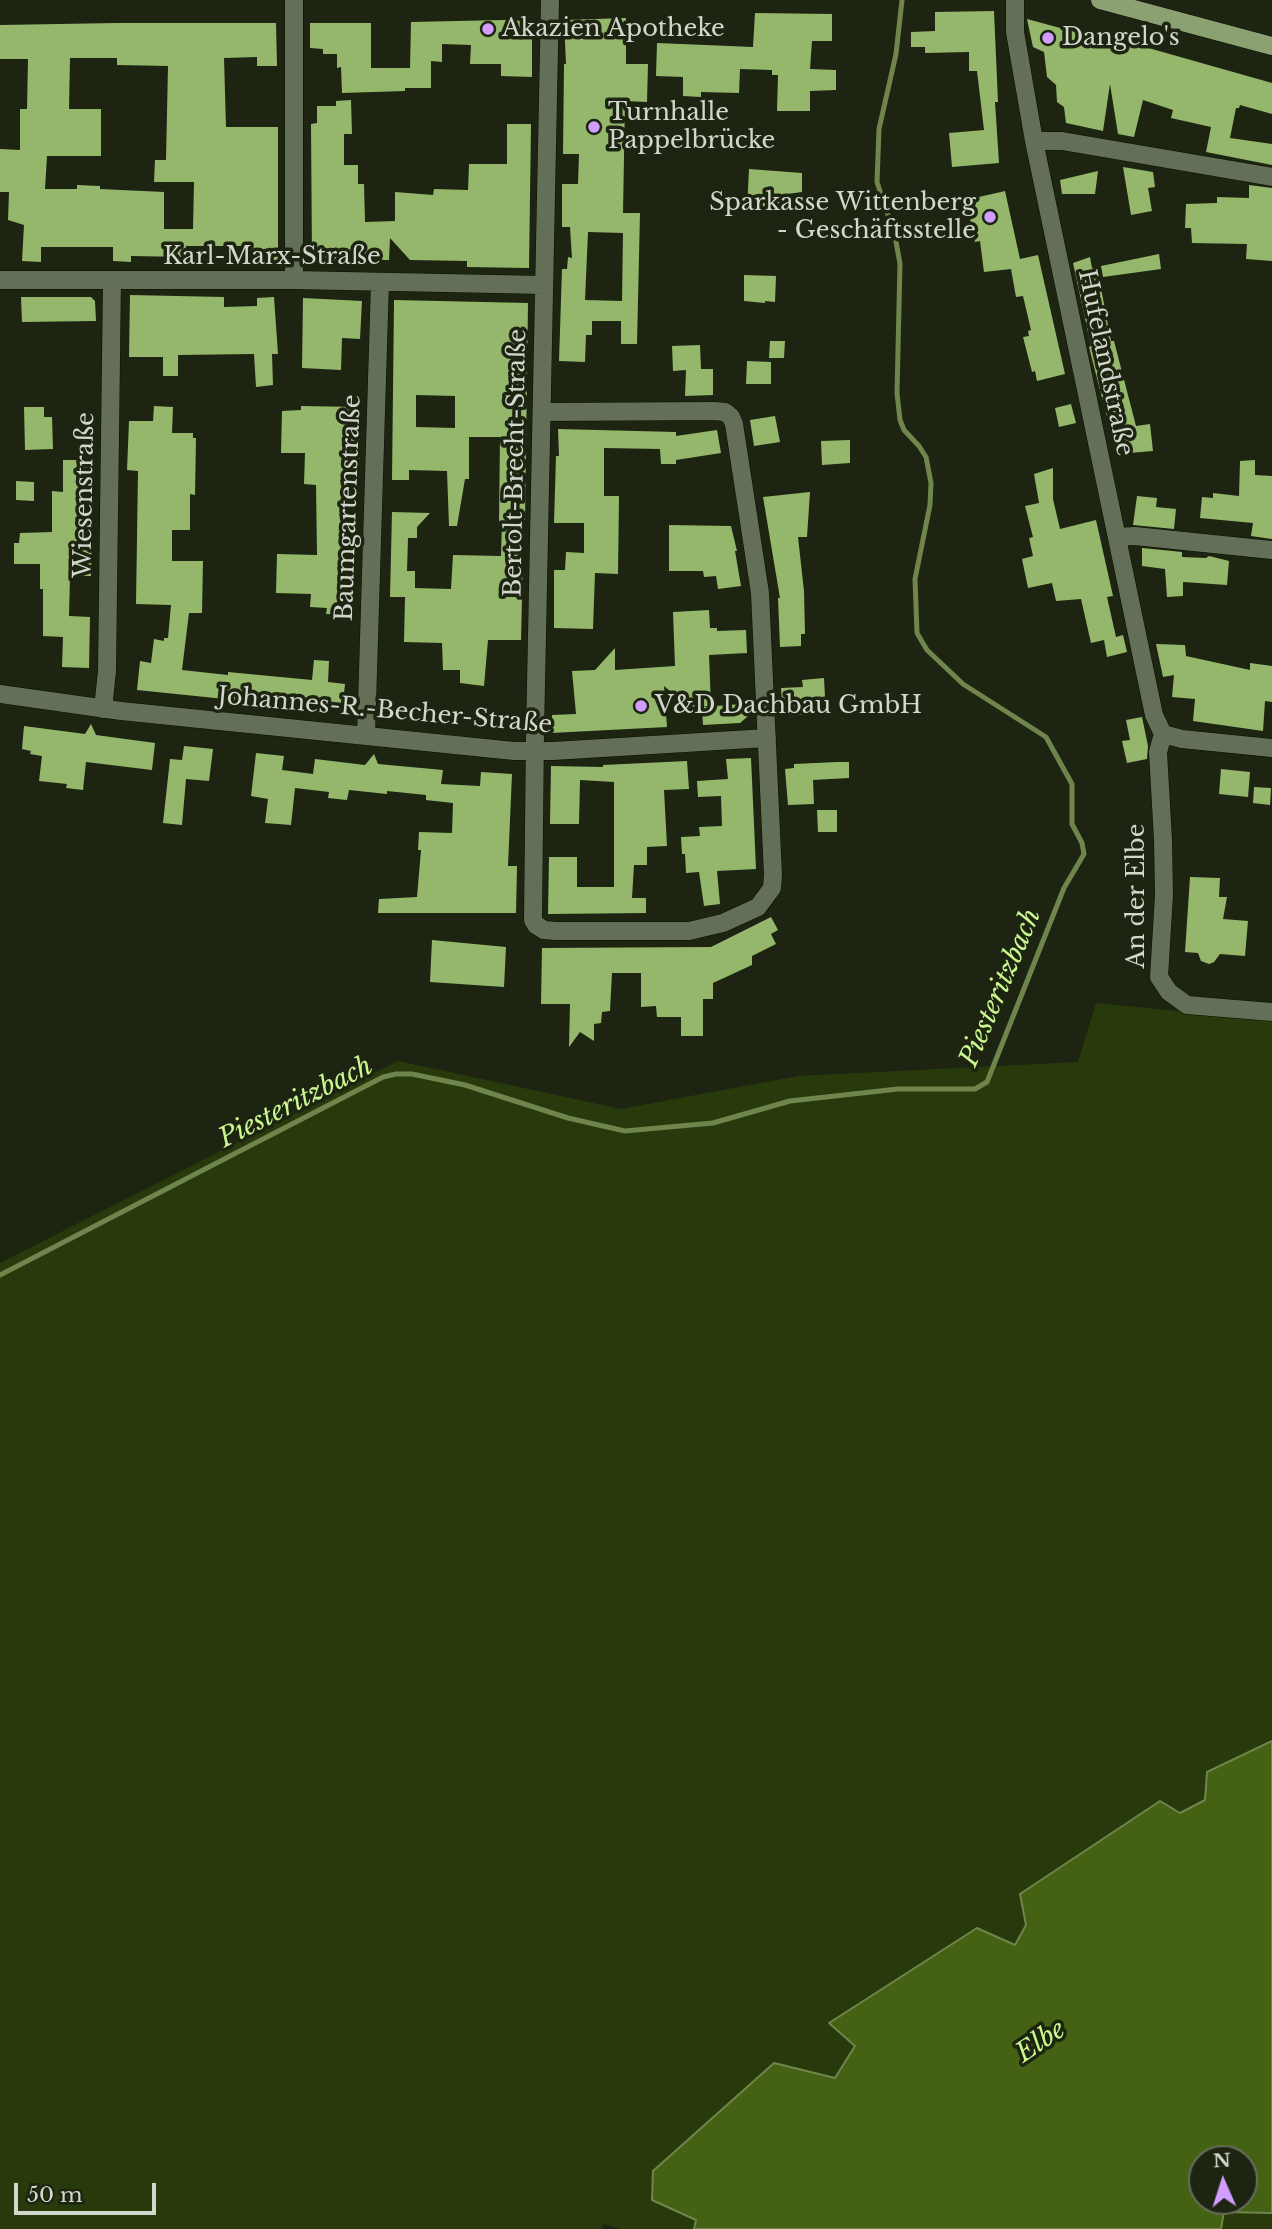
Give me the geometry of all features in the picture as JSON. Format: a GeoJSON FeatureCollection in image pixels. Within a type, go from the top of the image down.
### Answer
{"type":"FeatureCollection","features":[{"type":"Feature","properties":{"kind":"main road"},"geometry":{"type":"LineString","coordinates":[[1100,0],[1272,46]]}},
{"type":"Feature","properties":{"kind":"street"},"geometry":{"type":"LineString","coordinates":[[294,0],[294,280]]}},
{"type":"Feature","properties":{"kind":"street","name":"Bertolt-Brecht-Straße"},"geometry":{"type":"LineString","coordinates":[[550,0],[535,751],[533,911],[536,926],[556,931],[689,931],[723,923],[758,907],[772,888],[773,875],[767,738]]}},
{"type":"Feature","properties":{"kind":"street","name":"Hufelandstraße"},"geometry":{"type":"LineString","coordinates":[[1015,0],[1015,32],[1034,141],[1154,715],[1163,734]]}},
{"type":"Feature","properties":{"kind":"street"},"geometry":{"type":"LineString","coordinates":[[1034,141],[1062,141],[1272,177]]}},
{"type":"Feature","properties":{"kind":"street","name":"Karl-Marx-Straße"},"geometry":{"type":"LineString","coordinates":[[0,280],[294,280],[544,285]]}},
{"type":"Feature","properties":{"kind":"street","name":"Wiesenstraße"},"geometry":{"type":"LineString","coordinates":[[103,709],[107,671],[112,280]]}},
{"type":"Feature","properties":{"kind":"street","name":"Baumgartenstraße"},"geometry":{"type":"LineString","coordinates":[[366,736],[380,282]]}},
{"type":"Feature","properties":{"kind":"street"},"geometry":{"type":"LineString","coordinates":[[542,412],[715,411],[725,412],[731,417],[758,570],[767,738]]}},
{"type":"Feature","properties":{"kind":"street"},"geometry":{"type":"LineString","coordinates":[[1117,537],[1135,536],[1272,550]]}},
{"type":"Feature","properties":{"kind":"street","name":"Johannes-R.-Becher-Straße"},"geometry":{"type":"LineString","coordinates":[[0,694],[103,709],[535,751],[767,738]]}},
{"type":"Feature","properties":{"kind":"street"},"geometry":{"type":"LineString","coordinates":[[1163,734],[1182,739],[1272,748]]}},
{"type":"Feature","properties":{"kind":"street","name":"An der Elbe"},"geometry":{"type":"LineString","coordinates":[[1163,734],[1158,752],[1164,895],[1159,976],[1169,992],[1187,1005],[1272,1012]]}},
{"type":"Feature","properties":{"kind":"shaded area"},"geometry":{"type":"Polygon","coordinates":[[[1096,1003],[1188,1012],[1272,1015],[1272,1741],[1207,1772],[1205,1800],[1180,1813],[1026,1925],[1015,1945],[829,2024],[855,2046],[835,2078],[652,2200],[696,2221],[694,2229],[620,2229],[604,2224],[601,2229],[0,2229],[0,1263],[398,1061],[621,1109],[798,1076],[1078,1062],[1096,1003]]]}},
{"type":"Feature","properties":{"kind":"shaded area"},"geometry":{"type":"Polygon","coordinates":[[[1272,2213],[1272,2229],[1221,2229],[1223,2215],[1272,2213]]]}},
{"type":"Feature","properties":{"kind":"water","name":"Elbe"},"geometry":{"type":"Polygon","coordinates":[[[1272,1741],[1272,2213],[1258,2213],[1258,2145],[1188,2145],[1188,2215],[1223,2215],[1221,2229],[694,2229],[696,2220],[652,2200],[653,2171],[774,2063],[835,2078],[855,2046],[829,2023],[977,1928],[1015,1945],[1026,1925],[1020,1894],[1160,1801],[1180,1813],[1205,1800],[1207,1772],[1272,1741]]]}},
{"type":"Feature","properties":{"kind":"building"},"geometry":{"type":"Polygon","coordinates":[[[994,11],[999,163],[952,167],[949,133],[984,130],[977,71],[969,71],[969,52],[925,53],[925,47],[911,47],[911,32],[935,31],[935,12],[994,11]]]}},
{"type":"Feature","properties":{"kind":"building"},"geometry":{"type":"Polygon","coordinates":[[[755,13],[832,14],[832,41],[812,41],[810,69],[836,70],[836,90],[810,91],[810,111],[777,111],[778,75],[772,75],[772,70],[740,69],[739,93],[701,92],[701,97],[683,96],[683,77],[656,76],[657,43],[753,47],[755,13]]]}},
{"type":"Feature","properties":{"kind":"building"},"geometry":{"type":"Polygon","coordinates":[[[626,18],[626,64],[648,64],[647,102],[625,101],[623,213],[640,213],[637,344],[621,344],[621,321],[592,321],[592,335],[586,335],[585,362],[559,361],[562,269],[567,269],[568,257],[572,258],[570,227],[562,227],[562,184],[578,184],[579,154],[563,154],[566,64],[564,20],[626,18]],[[588,232],[585,300],[622,301],[623,233],[588,232]]]}},
{"type":"Feature","properties":{"kind":"building"},"geometry":{"type":"Polygon","coordinates":[[[1027,19],[1112,42],[1113,39],[1152,49],[1272,83],[1272,114],[1240,105],[1236,108],[1230,138],[1272,144],[1272,165],[1206,152],[1211,127],[1171,118],[1173,110],[1143,100],[1134,137],[1118,134],[1110,84],[1103,131],[1066,123],[1064,107],[1057,102],[1056,85],[1047,77],[1044,52],[1033,47],[1027,19]]]}},
{"type":"Feature","properties":{"kind":"building"},"geometry":{"type":"Polygon","coordinates":[[[532,21],[532,77],[501,76],[501,64],[470,64],[471,45],[442,44],[442,62],[431,61],[431,88],[342,93],[341,67],[337,68],[337,54],[323,54],[323,49],[310,48],[310,23],[371,23],[371,68],[410,68],[411,22],[532,21]]]}},
{"type":"Feature","properties":{"kind":"building"},"geometry":{"type":"Polygon","coordinates":[[[276,23],[277,66],[257,66],[257,57],[224,58],[226,127],[278,127],[278,264],[243,263],[243,246],[186,246],[186,257],[131,256],[131,262],[113,261],[113,247],[41,247],[41,262],[22,261],[24,225],[8,220],[9,192],[0,192],[0,149],[20,150],[20,109],[27,109],[28,59],[0,59],[0,25],[276,23]],[[70,58],[69,109],[101,109],[101,156],[47,156],[45,189],[77,189],[77,185],[100,186],[100,189],[164,192],[164,229],[193,229],[194,182],[154,182],[155,160],[166,160],[168,66],[117,65],[117,58],[70,58]]]}},
{"type":"Feature","properties":{"kind":"building"},"geometry":{"type":"Polygon","coordinates":[[[351,100],[352,134],[344,134],[344,165],[358,165],[358,184],[364,184],[365,222],[395,221],[395,192],[433,195],[434,189],[468,190],[469,164],[507,164],[507,124],[531,124],[529,268],[467,267],[467,261],[410,260],[390,238],[389,260],[312,260],[311,124],[317,123],[317,106],[336,106],[336,101],[351,100]]]}},
{"type":"Feature","properties":{"kind":"building"},"geometry":{"type":"Polygon","coordinates":[[[1123,167],[1153,172],[1155,187],[1148,188],[1152,211],[1131,215],[1123,167]]]}},
{"type":"Feature","properties":{"kind":"building"},"geometry":{"type":"Polygon","coordinates":[[[749,169],[802,173],[802,192],[780,195],[779,211],[747,210],[749,169]]]}},
{"type":"Feature","properties":{"kind":"building"},"geometry":{"type":"Polygon","coordinates":[[[1098,171],[1095,194],[1062,194],[1060,180],[1098,171]]]}},
{"type":"Feature","properties":{"kind":"building"},"geometry":{"type":"Polygon","coordinates":[[[1249,185],[1272,188],[1272,261],[1246,259],[1247,244],[1192,243],[1191,228],[1185,228],[1186,204],[1217,203],[1217,197],[1249,198],[1249,185]]]}},
{"type":"Feature","properties":{"kind":"building"},"geometry":{"type":"Polygon","coordinates":[[[1005,191],[1020,259],[1038,255],[1065,374],[1037,381],[1023,337],[1029,336],[1028,331],[1031,330],[1023,296],[1016,297],[1011,269],[984,272],[980,241],[975,242],[966,200],[1005,191]]]}},
{"type":"Feature","properties":{"kind":"building"},"geometry":{"type":"Polygon","coordinates":[[[1159,254],[1161,269],[1103,277],[1101,266],[1159,254]]]}},
{"type":"Feature","properties":{"kind":"building"},"geometry":{"type":"Polygon","coordinates":[[[1090,257],[1092,268],[1097,267],[1111,341],[1114,341],[1136,426],[1150,424],[1153,451],[1117,454],[1113,416],[1107,417],[1089,347],[1091,346],[1073,263],[1090,257]]]}},
{"type":"Feature","properties":{"kind":"building"},"geometry":{"type":"Polygon","coordinates":[[[744,275],[776,276],[775,302],[744,301],[744,275]]]}},
{"type":"Feature","properties":{"kind":"building"},"geometry":{"type":"Polygon","coordinates":[[[130,295],[224,297],[224,307],[257,306],[257,298],[274,297],[278,354],[272,354],[273,385],[256,387],[254,354],[178,355],[178,376],[163,376],[163,357],[129,357],[130,295]]]}},
{"type":"Feature","properties":{"kind":"building"},"geometry":{"type":"Polygon","coordinates":[[[21,297],[91,297],[95,301],[96,321],[22,322],[21,297]]]}},
{"type":"Feature","properties":{"kind":"building"},"geometry":{"type":"Polygon","coordinates":[[[303,298],[362,301],[360,339],[342,338],[341,370],[302,368],[303,298]]]}},
{"type":"Feature","properties":{"kind":"building"},"geometry":{"type":"Polygon","coordinates":[[[394,300],[528,303],[525,523],[520,523],[519,556],[523,556],[521,640],[488,640],[484,686],[460,683],[460,670],[443,670],[442,643],[404,642],[405,597],[390,597],[392,512],[430,513],[417,527],[417,538],[408,538],[407,571],[415,571],[415,588],[451,589],[453,555],[501,556],[500,437],[469,437],[469,479],[465,479],[457,526],[449,526],[447,471],[409,470],[409,480],[392,480],[394,300]],[[416,395],[416,427],[455,428],[455,396],[416,395]]]}},
{"type":"Feature","properties":{"kind":"building"},"geometry":{"type":"Polygon","coordinates":[[[770,341],[785,341],[784,358],[769,358],[770,341]]]}},
{"type":"Feature","properties":{"kind":"building"},"geometry":{"type":"Polygon","coordinates":[[[700,345],[701,369],[713,369],[713,395],[685,396],[686,370],[673,371],[672,346],[700,345]]]}},
{"type":"Feature","properties":{"kind":"building"},"geometry":{"type":"Polygon","coordinates":[[[747,361],[771,362],[771,384],[746,384],[747,361]]]}},
{"type":"Feature","properties":{"kind":"building"},"geometry":{"type":"Polygon","coordinates":[[[1071,404],[1076,423],[1059,427],[1055,408],[1071,404]]]}},
{"type":"Feature","properties":{"kind":"building"},"geometry":{"type":"Polygon","coordinates":[[[154,406],[173,407],[172,433],[193,433],[193,438],[196,438],[195,495],[190,494],[190,530],[172,530],[172,561],[203,561],[202,613],[189,613],[182,670],[312,680],[314,660],[329,661],[328,682],[345,684],[342,711],[137,690],[140,661],[151,663],[154,639],[164,641],[164,638],[168,638],[171,605],[136,604],[138,471],[127,470],[129,421],[153,421],[154,406]]]}},
{"type":"Feature","properties":{"kind":"building"},"geometry":{"type":"Polygon","coordinates":[[[301,406],[360,407],[359,474],[348,474],[343,615],[326,614],[327,608],[310,607],[311,594],[276,593],[277,554],[317,555],[316,485],[304,484],[305,453],[281,453],[282,411],[301,410],[301,406]]]}},
{"type":"Feature","properties":{"kind":"building"},"geometry":{"type":"Polygon","coordinates":[[[24,407],[44,407],[44,417],[52,417],[53,449],[25,450],[24,407]]]}},
{"type":"Feature","properties":{"kind":"building"},"geometry":{"type":"Polygon","coordinates":[[[775,416],[780,442],[754,446],[750,420],[775,416]]]}},
{"type":"Feature","properties":{"kind":"building"},"geometry":{"type":"Polygon","coordinates":[[[558,429],[676,432],[676,436],[717,430],[721,453],[676,460],[676,464],[661,464],[660,449],[604,448],[604,496],[619,496],[618,574],[595,573],[593,629],[554,628],[554,570],[565,570],[566,552],[584,553],[584,523],[554,523],[556,456],[559,456],[558,429]]]}},
{"type":"Feature","properties":{"kind":"building"},"geometry":{"type":"Polygon","coordinates":[[[850,440],[850,463],[822,465],[821,441],[850,440]]]}},
{"type":"Feature","properties":{"kind":"building"},"geometry":{"type":"Polygon","coordinates":[[[63,460],[93,460],[91,576],[70,576],[69,616],[90,617],[89,668],[62,667],[63,637],[43,636],[40,564],[14,564],[14,543],[19,543],[20,533],[52,532],[52,491],[63,492],[63,460]]]}},
{"type":"Feature","properties":{"kind":"building"},"geometry":{"type":"Polygon","coordinates":[[[1255,460],[1255,475],[1272,476],[1272,539],[1251,536],[1253,523],[1200,518],[1202,497],[1213,498],[1213,493],[1239,496],[1240,461],[1255,460]]]}},
{"type":"Feature","properties":{"kind":"building"},"geometry":{"type":"Polygon","coordinates":[[[1053,468],[1053,499],[1060,529],[1096,520],[1113,596],[1107,597],[1116,637],[1123,635],[1127,652],[1107,657],[1104,640],[1091,643],[1081,599],[1056,601],[1052,583],[1028,588],[1022,559],[1033,556],[1029,538],[1033,537],[1025,506],[1039,503],[1034,474],[1053,468]]]}},
{"type":"Feature","properties":{"kind":"building"},"geometry":{"type":"Polygon","coordinates":[[[16,481],[34,482],[34,501],[16,500],[16,481]]]}},
{"type":"Feature","properties":{"kind":"building"},"geometry":{"type":"Polygon","coordinates":[[[810,492],[807,537],[798,537],[805,634],[801,634],[801,646],[780,647],[780,598],[763,497],[810,492]]]}},
{"type":"Feature","properties":{"kind":"building"},"geometry":{"type":"Polygon","coordinates":[[[1137,496],[1157,498],[1156,507],[1176,509],[1174,529],[1133,525],[1137,496]]]}},
{"type":"Feature","properties":{"kind":"building"},"geometry":{"type":"Polygon","coordinates":[[[669,525],[731,526],[741,586],[718,589],[716,576],[704,577],[703,571],[669,571],[669,525]]]}},
{"type":"Feature","properties":{"kind":"building"},"geometry":{"type":"Polygon","coordinates":[[[1142,548],[1182,552],[1182,557],[1209,556],[1229,561],[1227,585],[1183,582],[1183,596],[1167,597],[1165,569],[1142,566],[1142,548]]]}},
{"type":"Feature","properties":{"kind":"building"},"geometry":{"type":"Polygon","coordinates":[[[709,610],[710,628],[717,628],[717,631],[746,630],[747,653],[709,655],[711,706],[689,707],[664,686],[667,727],[551,733],[552,715],[576,714],[572,671],[595,670],[615,648],[615,670],[675,666],[673,612],[709,610]]]}},
{"type":"Feature","properties":{"kind":"building"},"geometry":{"type":"Polygon","coordinates":[[[1156,644],[1185,645],[1186,656],[1250,670],[1250,663],[1272,666],[1272,702],[1265,701],[1263,731],[1193,721],[1195,699],[1172,697],[1174,675],[1163,677],[1156,644]]]}},
{"type":"Feature","properties":{"kind":"building"},"geometry":{"type":"Polygon","coordinates":[[[824,678],[825,697],[810,698],[811,714],[783,716],[781,688],[803,687],[802,680],[824,678]]]}},
{"type":"Feature","properties":{"kind":"building"},"geometry":{"type":"Polygon","coordinates":[[[754,703],[754,711],[740,723],[703,725],[702,707],[754,703]]]}},
{"type":"Feature","properties":{"kind":"building"},"geometry":{"type":"Polygon","coordinates":[[[1142,717],[1148,746],[1147,759],[1127,763],[1122,741],[1130,740],[1126,720],[1142,717]]]}},
{"type":"Feature","properties":{"kind":"building"},"geometry":{"type":"Polygon","coordinates":[[[91,724],[96,735],[155,743],[152,770],[86,762],[83,790],[66,788],[67,784],[39,781],[42,756],[22,749],[24,726],[85,734],[91,724]]]}},
{"type":"Feature","properties":{"kind":"building"},"geometry":{"type":"Polygon","coordinates":[[[184,746],[213,749],[209,781],[186,779],[182,825],[163,823],[170,759],[182,760],[184,746]]]}},
{"type":"Feature","properties":{"kind":"building"},"geometry":{"type":"Polygon","coordinates":[[[256,753],[284,756],[282,770],[313,774],[315,759],[365,765],[374,754],[378,764],[443,770],[441,784],[480,786],[481,772],[512,774],[508,866],[517,866],[516,913],[378,913],[379,899],[417,897],[421,850],[418,850],[419,832],[452,833],[453,803],[426,800],[426,795],[387,791],[387,794],[349,790],[347,800],[328,798],[329,792],[295,788],[291,825],[265,823],[268,799],[251,796],[256,753]]]}},
{"type":"Feature","properties":{"kind":"building"},"geometry":{"type":"Polygon","coordinates":[[[751,758],[756,869],[717,871],[720,904],[704,906],[699,872],[686,873],[681,837],[700,836],[699,827],[722,826],[721,796],[698,797],[697,781],[728,779],[726,759],[751,758]]]}},
{"type":"Feature","properties":{"kind":"building"},"geometry":{"type":"Polygon","coordinates":[[[687,761],[689,789],[664,790],[667,846],[647,847],[647,865],[634,865],[632,898],[646,898],[646,913],[548,914],[549,857],[577,857],[577,887],[614,887],[614,782],[580,780],[579,824],[550,824],[551,766],[603,767],[687,761]]]}},
{"type":"Feature","properties":{"kind":"building"},"geometry":{"type":"Polygon","coordinates":[[[849,762],[849,778],[813,780],[814,804],[788,805],[785,769],[794,768],[794,764],[849,762]]]}},
{"type":"Feature","properties":{"kind":"building"},"geometry":{"type":"Polygon","coordinates":[[[1221,769],[1250,772],[1248,797],[1219,794],[1221,769]]]}},
{"type":"Feature","properties":{"kind":"building"},"geometry":{"type":"Polygon","coordinates":[[[1254,787],[1271,788],[1270,805],[1253,803],[1254,787]]]}},
{"type":"Feature","properties":{"kind":"building"},"geometry":{"type":"Polygon","coordinates":[[[817,810],[837,810],[837,832],[818,832],[817,810]]]}},
{"type":"Feature","properties":{"kind":"building"},"geometry":{"type":"Polygon","coordinates":[[[1190,877],[1220,878],[1219,897],[1227,897],[1223,919],[1248,921],[1245,956],[1220,954],[1209,964],[1201,961],[1198,953],[1185,952],[1190,877]]]}},
{"type":"Feature","properties":{"kind":"building"},"geometry":{"type":"Polygon","coordinates":[[[771,917],[778,930],[771,934],[776,944],[752,956],[752,965],[713,983],[713,999],[703,999],[703,1036],[681,1036],[681,1017],[657,1017],[656,1006],[641,1007],[641,973],[612,973],[610,1011],[602,1012],[601,1023],[594,1024],[594,1041],[580,1032],[569,1047],[570,1004],[541,1004],[542,948],[711,947],[771,917]]]}},
{"type":"Feature","properties":{"kind":"building"},"geometry":{"type":"Polygon","coordinates":[[[432,940],[506,947],[504,987],[430,982],[432,940]]]}},
{"type":"Feature","properties":{"kind":"waterway","name":"Piesteritzbach"},"geometry":{"type":"LineString","coordinates":[[0,1275],[383,1077],[396,1074],[412,1074],[465,1085],[568,1118],[625,1131],[713,1123],[790,1101],[898,1089],[975,1089],[987,1082],[1064,888],[1084,854],[1082,843],[1072,824],[1072,784],[1046,737],[963,684],[927,650],[917,633],[915,579],[930,505],[931,483],[926,457],[904,430],[900,420],[897,393],[900,264],[895,236],[877,182],[879,129],[896,54],[902,0]]}},
{"type":"Feature","properties":{"kind":"place","name":"Akazien Apotheke"},"geometry":{"type":"Point","coordinates":[488,29]}},
{"type":"Feature","properties":{"kind":"place","name":"Dangelo's"},"geometry":{"type":"Point","coordinates":[1048,38]}},
{"type":"Feature","properties":{"kind":"place","name":"Turnhalle Pappelbrücke"},"geometry":{"type":"Point","coordinates":[594,127]}},
{"type":"Feature","properties":{"kind":"place","name":"Sparkasse Wittenberg - Geschäftsstelle"},"geometry":{"type":"Point","coordinates":[990,217]}},
{"type":"Feature","properties":{"kind":"place","name":"V&D Dachbau GmbH"},"geometry":{"type":"Point","coordinates":[641,706]}}]}
